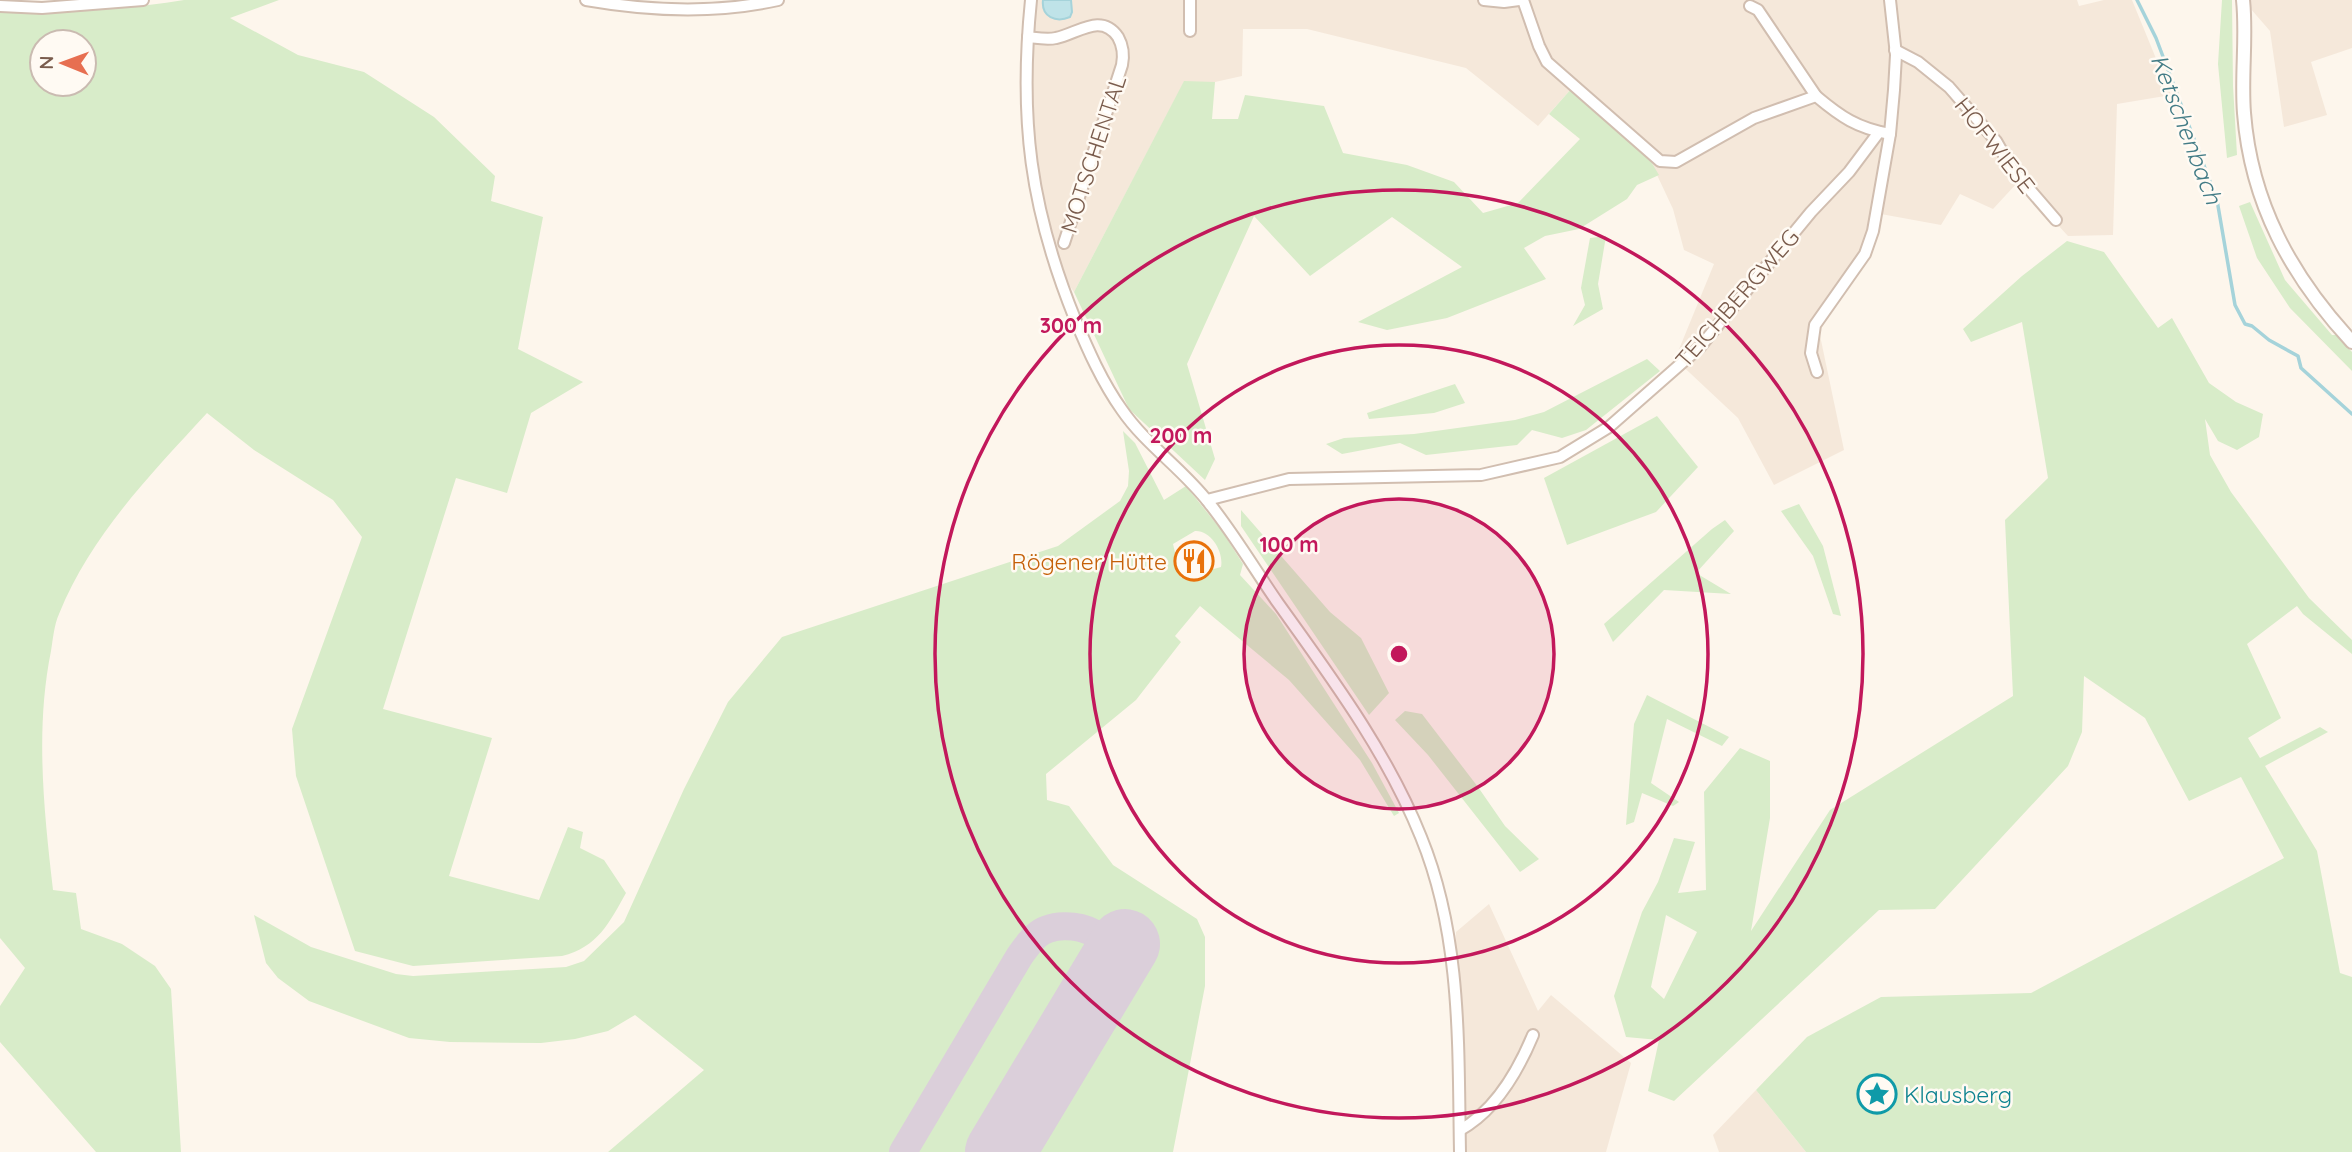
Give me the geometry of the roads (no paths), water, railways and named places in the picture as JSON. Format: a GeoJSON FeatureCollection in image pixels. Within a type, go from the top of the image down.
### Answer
{"type":"FeatureCollection","features":[{"type":"Feature","properties":{"kind":"street"},"geometry":{"type":"LineString","coordinates":[[0,6],[42,8],[143,0]]}},
{"type":"Feature","properties":{"kind":"street"},"geometry":{"type":"LineString","coordinates":[[586,0],[645,8],[684,9],[722,8],[778,0]]}},
{"type":"Feature","properties":{"kind":"street"},"geometry":{"type":"LineString","coordinates":[[1031,0],[1026,101],[1028,145],[1039,207],[1059,279],[1098,370],[1121,409],[1140,433],[1180,470],[1207,500],[1375,746],[1420,832],[1442,901],[1453,962],[1457,1007],[1460,1152]]}},
{"type":"Feature","properties":{"kind":"street"},"geometry":{"type":"LineString","coordinates":[[1189,0],[1190,32]]}},
{"type":"Feature","properties":{"kind":"street"},"geometry":{"type":"LineString","coordinates":[[1485,0],[1521,0],[1547,62],[1660,162],[1680,159],[1754,118],[1816,96]]}},
{"type":"Feature","properties":{"kind":"street"},"geometry":{"type":"LineString","coordinates":[[1817,372],[1811,353],[1815,325],[1865,254],[1873,231],[1885,133],[1894,90],[1895,50],[1890,0]]}},
{"type":"Feature","properties":{"kind":"street"},"geometry":{"type":"LineString","coordinates":[[2243,0],[2244,114],[2250,159],[2259,192],[2276,235],[2306,287],[2352,342]]}},
{"type":"Feature","properties":{"kind":"street"},"geometry":{"type":"LineString","coordinates":[[1750,6],[1758,10],[1816,96],[1840,116],[1860,127],[1885,133]]}},
{"type":"Feature","properties":{"kind":"street","name":"MOTSCHENTAL"},"geometry":{"type":"LineString","coordinates":[[1028,37],[1054,38],[1084,27],[1101,26],[1115,33],[1123,51],[1122,65],[1063,243]]}},
{"type":"Feature","properties":{"kind":"street","name":"HOFWIESE"},"geometry":{"type":"LineString","coordinates":[[1895,50],[1918,62],[1949,87],[1996,141],[2011,169],[2056,220]]}},
{"type":"Feature","properties":{"kind":"street","name":"TEICHBERGWEG"},"geometry":{"type":"LineString","coordinates":[[1207,500],[1289,479],[1481,475],[1560,457],[1609,427],[1700,347],[1811,212],[1885,133]]}},
{"type":"Feature","properties":{"kind":"street"},"geometry":{"type":"LineString","coordinates":[[1460,1130],[1479,1118],[1508,1083],[1521,1063],[1533,1035]]}},
{"type":"Feature","properties":{"kind":"water"},"geometry":{"type":"Polygon","coordinates":[[[1043,0],[1071,0],[1070,17],[1055,19],[1044,11],[1043,0]]]}},
{"type":"Feature","properties":{"kind":"waterway","name":"Ketschenbach"},"geometry":{"type":"LineString","coordinates":[[2137,0],[2156,38],[2217,200],[2235,305],[2245,324],[2298,356],[2301,368],[2352,414]]}},
{"type":"Feature","properties":{"kind":"place","name":"Rögener Hütte"},"geometry":{"type":"Point","coordinates":[1194,561]}},
{"type":"Feature","properties":{"kind":"place","name":"Klausberg"},"geometry":{"type":"Point","coordinates":[1877,1094]}}]}
